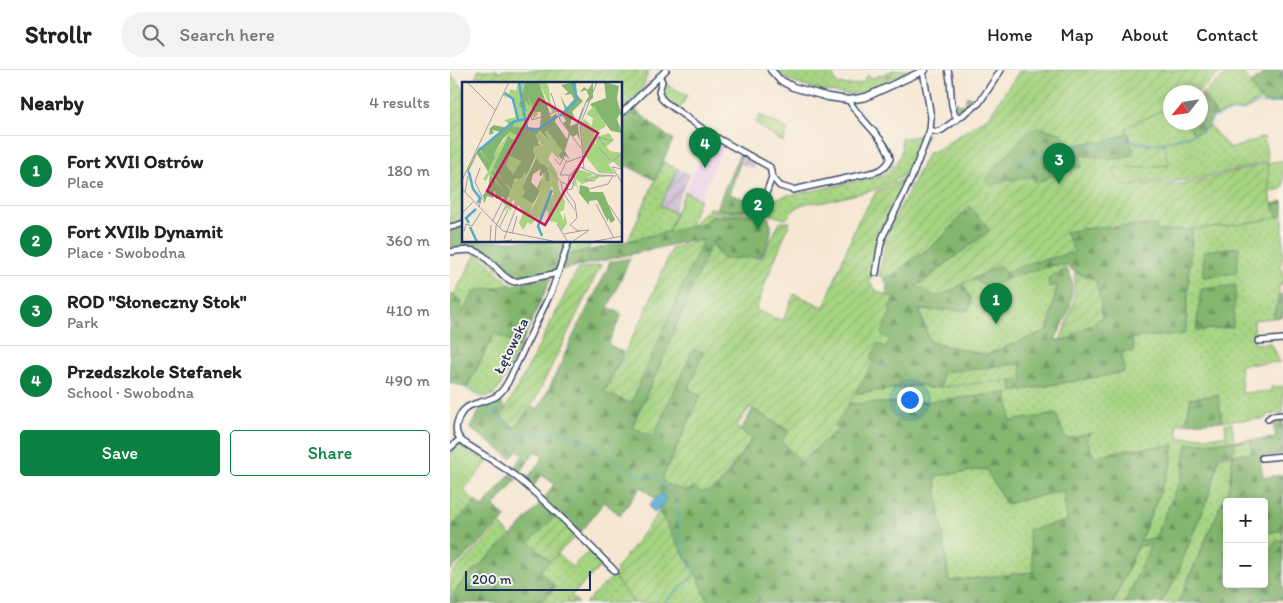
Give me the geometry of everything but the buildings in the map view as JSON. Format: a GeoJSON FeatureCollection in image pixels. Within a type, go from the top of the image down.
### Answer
{"type":"FeatureCollection","features":[{"type":"Feature","properties":{"kind":"street"},"geometry":{"type":"LineString","coordinates":[[622,114],[666,70]]}},
{"type":"Feature","properties":{"kind":"street"},"geometry":{"type":"LineString","coordinates":[[771,70],[780,80],[793,87],[849,100],[866,97],[924,70],[931,117],[930,130],[911,179],[883,236],[876,274]]}},
{"type":"Feature","properties":{"kind":"street"},"geometry":{"type":"LineString","coordinates":[[948,70],[954,113],[957,119]]}},
{"type":"Feature","properties":{"kind":"street"},"geometry":{"type":"LineString","coordinates":[[930,130],[937,132],[942,130],[976,107],[1001,70]]}},
{"type":"Feature","properties":{"kind":"street"},"geometry":{"type":"LineString","coordinates":[[659,78],[662,81],[660,94],[665,102],[710,134],[772,170],[772,177],[760,210]]}},
{"type":"Feature","properties":{"kind":"street"},"geometry":{"type":"LineString","coordinates":[[772,177],[780,186],[793,190],[883,169],[890,159],[887,149],[854,110],[849,100]]}},
{"type":"Feature","properties":{"kind":"street","name":"Łętowska"},"geometry":{"type":"LineString","coordinates":[[460,439],[456,432],[456,425],[462,411],[472,404],[502,393],[552,290],[569,242]]}},
{"type":"Feature","properties":{"kind":"street"},"geometry":{"type":"LineString","coordinates":[[450,252],[468,250],[479,252],[504,277],[515,282],[558,273]]}},
{"type":"Feature","properties":{"kind":"street"},"geometry":{"type":"LineString","coordinates":[[1258,341],[1283,339]]}},
{"type":"Feature","properties":{"kind":"street"},"geometry":{"type":"LineString","coordinates":[[1268,419],[1272,416],[1283,415]]}},
{"type":"Feature","properties":{"kind":"street"},"geometry":{"type":"LineString","coordinates":[[450,448],[460,439],[509,472],[532,490],[571,526],[615,571]]}},
{"type":"Feature","properties":{"kind":"street"},"geometry":{"type":"LineString","coordinates":[[1262,458],[1283,456]]}},
{"type":"Feature","properties":{"kind":"shaded area"},"geometry":{"type":"Polygon","coordinates":[[[710,137],[725,144],[700,199],[685,192],[710,137]]]}},
{"type":"Feature","properties":{"kind":"shaded area"},"geometry":{"type":"Polygon","coordinates":[[[742,154],[756,161],[753,168],[738,163],[742,154]]]}},
{"type":"Feature","properties":{"kind":"shaded area"},"geometry":{"type":"Polygon","coordinates":[[[678,169],[690,174],[673,212],[660,206],[678,169]]]}},
{"type":"Feature","properties":{"kind":"green space"},"geometry":{"type":"Polygon","coordinates":[[[479,70],[497,70],[501,72],[503,70],[649,70],[641,92],[622,110],[622,82],[473,82],[479,70]]]}},
{"type":"Feature","properties":{"kind":"green space"},"geometry":{"type":"Polygon","coordinates":[[[776,70],[830,70],[837,84],[844,85],[862,83],[865,81],[864,78],[869,75],[873,78],[883,74],[891,78],[864,92],[844,94],[823,91],[794,83],[776,70]]]}},
{"type":"Feature","properties":{"kind":"green space"},"geometry":{"type":"Polygon","coordinates":[[[894,70],[916,70],[893,78],[891,75],[885,74],[894,70]]]}},
{"type":"Feature","properties":{"kind":"green space"},"geometry":{"type":"Polygon","coordinates":[[[1020,70],[1228,70],[1222,71],[1206,85],[1163,85],[1163,110],[1125,128],[1128,133],[1104,142],[1070,146],[1063,134],[1038,127],[1027,133],[998,165],[997,163],[985,180],[991,186],[1000,182],[1031,176],[1036,183],[1067,170],[1082,167],[1080,156],[1107,157],[1107,160],[1120,159],[1134,154],[1131,142],[1149,145],[1164,143],[1169,165],[1113,169],[1116,177],[1125,186],[1179,184],[1211,178],[1268,163],[1269,193],[1277,217],[1248,223],[1203,228],[1158,231],[1156,225],[1149,225],[1090,228],[1065,232],[1075,252],[1030,263],[1005,273],[999,265],[938,297],[915,286],[990,230],[969,206],[939,240],[888,278],[879,276],[888,231],[928,153],[937,150],[989,116],[1020,70]]]}},
{"type":"Feature","properties":{"kind":"green space"},"geometry":{"type":"Polygon","coordinates":[[[1231,70],[1241,70],[1261,100],[1243,110],[1217,115],[1208,102],[1208,89],[1231,70]]]}},
{"type":"Feature","properties":{"kind":"green space"},"geometry":{"type":"Polygon","coordinates":[[[1268,70],[1283,70],[1283,103],[1265,103],[1259,98],[1250,84],[1268,70]]]}},
{"type":"Feature","properties":{"kind":"green space"},"geometry":{"type":"Polygon","coordinates":[[[450,74],[462,87],[462,221],[450,225],[450,74]]]}},
{"type":"Feature","properties":{"kind":"green space"},"geometry":{"type":"Polygon","coordinates":[[[665,84],[687,95],[680,109],[664,98],[661,91],[665,84]]]}},
{"type":"Feature","properties":{"kind":"green space"},"geometry":{"type":"Polygon","coordinates":[[[647,91],[649,93],[633,108],[673,139],[655,180],[622,164],[622,127],[625,113],[647,91]]]}},
{"type":"Feature","properties":{"kind":"green space"},"geometry":{"type":"Polygon","coordinates":[[[970,96],[976,102],[960,115],[956,114],[954,102],[958,102],[958,105],[966,104],[966,97],[970,96]]]}},
{"type":"Feature","properties":{"kind":"green space"},"geometry":{"type":"Polygon","coordinates":[[[1208,102],[1217,115],[1208,125],[1208,102]]]}},
{"type":"Feature","properties":{"kind":"green space"},"geometry":{"type":"Polygon","coordinates":[[[1163,110],[1163,130],[1191,130],[1194,134],[1149,144],[1131,140],[1124,128],[1163,110]]]}},
{"type":"Feature","properties":{"kind":"green space"},"geometry":{"type":"Polygon","coordinates":[[[760,115],[788,129],[783,142],[756,124],[760,115]]]}},
{"type":"Feature","properties":{"kind":"green space"},"geometry":{"type":"Polygon","coordinates":[[[1210,126],[1230,149],[1264,137],[1268,161],[1189,180],[1124,185],[1116,177],[1113,169],[1168,165],[1164,143],[1208,130],[1210,126]]]}},
{"type":"Feature","properties":{"kind":"green space"},"geometry":{"type":"Polygon","coordinates":[[[1038,127],[1063,134],[1070,146],[1104,142],[1128,133],[1134,154],[1120,159],[1106,160],[1106,157],[1081,156],[1082,167],[1067,170],[1036,184],[1031,176],[1000,182],[991,186],[984,180],[997,163],[999,165],[1027,133],[1038,127]]]}},
{"type":"Feature","properties":{"kind":"green space"},"geometry":{"type":"Polygon","coordinates":[[[1191,130],[1202,130],[1200,131],[1194,134],[1191,130]]]}},
{"type":"Feature","properties":{"kind":"green space"},"geometry":{"type":"Polygon","coordinates":[[[927,134],[922,146],[917,148],[914,155],[917,158],[910,171],[894,181],[874,190],[820,203],[806,204],[797,208],[784,219],[766,213],[763,208],[765,202],[773,205],[776,199],[791,194],[882,176],[899,158],[901,139],[927,134]]]}},
{"type":"Feature","properties":{"kind":"green space"},"geometry":{"type":"Polygon","coordinates":[[[740,153],[742,154],[738,162],[740,163],[729,194],[760,204],[759,206],[747,209],[716,209],[740,153]]]}},
{"type":"Feature","properties":{"kind":"green space"},"geometry":{"type":"Polygon","coordinates":[[[1283,160],[1283,188],[1269,193],[1268,163],[1283,160]]]}},
{"type":"Feature","properties":{"kind":"green space"},"geometry":{"type":"Polygon","coordinates":[[[663,162],[678,169],[660,206],[676,213],[668,232],[628,241],[663,162]]]}},
{"type":"Feature","properties":{"kind":"green space"},"geometry":{"type":"Polygon","coordinates":[[[908,175],[910,176],[880,240],[874,271],[869,281],[878,292],[894,298],[881,334],[890,340],[885,347],[878,344],[870,359],[874,361],[835,425],[837,427],[835,434],[832,433],[801,462],[782,441],[789,431],[750,407],[736,427],[752,439],[719,485],[709,491],[700,492],[694,487],[687,491],[666,484],[662,479],[701,396],[689,389],[703,352],[693,349],[653,437],[632,427],[712,241],[723,259],[762,257],[779,224],[781,222],[790,222],[756,310],[783,321],[794,294],[824,307],[858,221],[877,191],[896,183],[908,175]]]}},
{"type":"Feature","properties":{"kind":"green space"},"geometry":{"type":"Polygon","coordinates":[[[685,192],[700,199],[689,227],[668,232],[685,192]]]}},
{"type":"Feature","properties":{"kind":"green space"},"geometry":{"type":"Polygon","coordinates":[[[1283,201],[1283,215],[1277,217],[1273,204],[1283,201]]]}},
{"type":"Feature","properties":{"kind":"green space"},"geometry":{"type":"Polygon","coordinates":[[[759,206],[754,214],[721,214],[707,210],[710,208],[735,212],[759,206]]]}},
{"type":"Feature","properties":{"kind":"green space"},"geometry":{"type":"Polygon","coordinates":[[[969,206],[990,230],[916,286],[938,297],[963,284],[971,299],[969,310],[919,310],[930,342],[986,355],[1048,330],[1057,285],[1050,287],[1048,281],[1050,277],[1066,269],[1072,281],[1071,302],[1055,340],[1073,338],[1095,280],[1065,265],[1055,265],[1016,275],[989,287],[972,279],[999,265],[1005,273],[1030,263],[1074,252],[1065,232],[1090,228],[1149,225],[1156,225],[1158,231],[1192,229],[1185,334],[1132,338],[1134,351],[1122,352],[1124,372],[1012,392],[1011,379],[1023,379],[1019,364],[942,372],[941,387],[929,388],[923,385],[846,395],[883,327],[887,284],[884,277],[888,278],[939,240],[969,206]]]}},
{"type":"Feature","properties":{"kind":"green space"},"geometry":{"type":"Polygon","coordinates":[[[705,212],[719,216],[713,216],[704,223],[689,227],[705,212]]]}},
{"type":"Feature","properties":{"kind":"green space"},"geometry":{"type":"Polygon","coordinates":[[[762,215],[768,217],[771,232],[761,257],[723,259],[712,242],[632,426],[653,437],[693,349],[704,352],[689,389],[701,395],[662,479],[694,487],[719,485],[752,440],[740,431],[753,409],[789,432],[801,461],[812,452],[842,404],[923,402],[1008,393],[1010,421],[1056,414],[1066,439],[1090,433],[1087,439],[1094,457],[1125,450],[1174,445],[1171,465],[1140,541],[1155,538],[1182,477],[1187,444],[1276,438],[1272,418],[1283,417],[1283,454],[1260,457],[1263,477],[1283,475],[1283,531],[1268,532],[1268,498],[1224,498],[1229,487],[1233,455],[1219,456],[1214,479],[1176,577],[1161,603],[1125,603],[1151,544],[1138,546],[1113,603],[709,603],[697,576],[659,512],[654,498],[641,487],[620,515],[604,502],[580,533],[544,499],[554,484],[542,475],[532,488],[525,482],[543,457],[535,451],[518,476],[511,472],[523,455],[518,450],[511,458],[470,428],[483,404],[500,400],[505,409],[500,416],[516,428],[530,407],[538,409],[610,262],[630,258],[608,307],[622,314],[608,344],[623,352],[604,392],[631,403],[703,240],[693,240],[561,270],[565,256],[704,223],[713,216],[762,215]],[[1251,440],[1235,442],[1233,455],[1252,453],[1251,440]],[[986,469],[935,476],[949,581],[1034,572],[1028,530],[1067,521],[1063,490],[1006,504],[986,469]]]}},
{"type":"Feature","properties":{"kind":"green space"},"geometry":{"type":"Polygon","coordinates":[[[1283,215],[1283,255],[1280,268],[1283,268],[1283,285],[1279,285],[1279,295],[1273,318],[1254,320],[1254,344],[1270,343],[1280,362],[1240,365],[1242,393],[1271,391],[1271,387],[1283,386],[1283,413],[1267,415],[1264,419],[1222,421],[1217,395],[1191,398],[1186,423],[1177,424],[1178,438],[1226,436],[1225,424],[1232,423],[1234,442],[1187,444],[1182,477],[1155,538],[1140,541],[1171,465],[1174,445],[1125,450],[1094,457],[1087,439],[1066,439],[1025,420],[1010,421],[1008,393],[923,402],[842,404],[846,395],[923,385],[929,388],[1011,379],[1012,392],[1124,372],[1122,352],[1131,338],[1185,334],[1192,229],[1238,224],[1283,215]]]}},
{"type":"Feature","properties":{"kind":"green space"},"geometry":{"type":"Polygon","coordinates":[[[462,227],[462,242],[567,242],[555,273],[511,280],[480,250],[462,248],[450,250],[450,230],[462,227]]]}},
{"type":"Feature","properties":{"kind":"green space"},"geometry":{"type":"Polygon","coordinates":[[[703,240],[631,403],[604,392],[643,317],[672,248],[703,240]]]}},
{"type":"Feature","properties":{"kind":"green space"},"geometry":{"type":"Polygon","coordinates":[[[571,242],[592,242],[588,250],[565,256],[571,242]]]}},
{"type":"Feature","properties":{"kind":"green space"},"geometry":{"type":"Polygon","coordinates":[[[1239,247],[1237,273],[1203,277],[1204,251],[1239,247]]]}},
{"type":"Feature","properties":{"kind":"green space"},"geometry":{"type":"Polygon","coordinates":[[[477,252],[511,285],[475,291],[462,314],[454,295],[477,252]]]}},
{"type":"Feature","properties":{"kind":"green space"},"geometry":{"type":"Polygon","coordinates":[[[601,265],[534,402],[515,428],[501,417],[578,269],[601,265]]]}},
{"type":"Feature","properties":{"kind":"green space"},"geometry":{"type":"Polygon","coordinates":[[[1055,265],[1065,265],[1066,269],[1058,273],[1048,330],[986,355],[930,342],[919,310],[969,310],[971,299],[963,284],[972,279],[989,287],[1016,275],[1055,265]]]}},
{"type":"Feature","properties":{"kind":"green space"},"geometry":{"type":"Polygon","coordinates":[[[1075,272],[1095,280],[1100,297],[1102,317],[1074,335],[1073,338],[1060,340],[1074,302],[1075,272]]]}},
{"type":"Feature","properties":{"kind":"green space"},"geometry":{"type":"Polygon","coordinates":[[[552,276],[520,347],[495,333],[467,387],[450,383],[450,293],[461,300],[462,313],[475,291],[552,276]]]}},
{"type":"Feature","properties":{"kind":"green space"},"geometry":{"type":"Polygon","coordinates":[[[1236,285],[1233,327],[1196,331],[1201,289],[1236,285]]]}},
{"type":"Feature","properties":{"kind":"green space"},"geometry":{"type":"Polygon","coordinates":[[[1283,294],[1283,317],[1273,318],[1279,295],[1283,294]]]}},
{"type":"Feature","properties":{"kind":"green space"},"geometry":{"type":"Polygon","coordinates":[[[495,333],[520,347],[498,390],[493,395],[484,397],[467,387],[495,333]]]}},
{"type":"Feature","properties":{"kind":"green space"},"geometry":{"type":"Polygon","coordinates":[[[1020,364],[1023,379],[941,387],[942,372],[1020,364]]]}},
{"type":"Feature","properties":{"kind":"green space"},"geometry":{"type":"Polygon","coordinates":[[[1218,395],[1222,421],[1186,423],[1191,398],[1218,395]]]}},
{"type":"Feature","properties":{"kind":"green space"},"geometry":{"type":"Polygon","coordinates":[[[1251,440],[1252,453],[1233,455],[1229,487],[1178,603],[1161,603],[1178,573],[1209,495],[1219,456],[1234,442],[1251,440]]]}},
{"type":"Feature","properties":{"kind":"green space"},"geometry":{"type":"Polygon","coordinates":[[[460,443],[469,451],[489,460],[464,490],[476,502],[450,528],[450,454],[460,443]]]}},
{"type":"Feature","properties":{"kind":"green space"},"geometry":{"type":"Polygon","coordinates":[[[986,469],[1006,504],[1064,490],[1068,522],[1034,572],[949,581],[935,476],[986,469]]]}},
{"type":"Feature","properties":{"kind":"green space"},"geometry":{"type":"Polygon","coordinates":[[[510,474],[517,479],[494,506],[506,518],[450,571],[450,528],[476,502],[483,507],[510,474]]]}},
{"type":"Feature","properties":{"kind":"green space"},"geometry":{"type":"Polygon","coordinates":[[[1223,501],[1223,588],[1268,588],[1268,549],[1277,541],[1283,540],[1283,599],[1262,600],[1262,603],[1178,603],[1223,501]]]}},
{"type":"Feature","properties":{"kind":"green space"},"geometry":{"type":"Polygon","coordinates":[[[542,502],[557,515],[530,542],[550,561],[540,571],[555,587],[540,603],[450,603],[450,600],[463,581],[511,536],[542,502]]]}},
{"type":"Feature","properties":{"kind":"green space"},"geometry":{"type":"Polygon","coordinates":[[[659,512],[695,574],[663,603],[634,603],[613,576],[618,572],[616,569],[659,512]]]}},
{"type":"Feature","properties":{"kind":"green space"},"geometry":{"type":"Polygon","coordinates":[[[557,515],[577,535],[550,561],[530,542],[557,515]]]}},
{"type":"Feature","properties":{"kind":"green space"},"geometry":{"type":"Polygon","coordinates":[[[501,525],[511,536],[463,581],[450,600],[450,575],[501,525]]]}},
{"type":"Feature","properties":{"kind":"green space"},"geometry":{"type":"Polygon","coordinates":[[[1283,531],[1283,540],[1277,541],[1268,549],[1268,543],[1268,532],[1283,531]]]}},
{"type":"Feature","properties":{"kind":"green space"},"geometry":{"type":"Polygon","coordinates":[[[1152,544],[1125,603],[1113,603],[1138,546],[1152,544]]]}},
{"type":"Feature","properties":{"kind":"green space"},"geometry":{"type":"Polygon","coordinates":[[[591,549],[605,562],[571,596],[579,603],[540,603],[555,587],[539,571],[558,554],[572,567],[591,549]]]}},
{"type":"Feature","properties":{"kind":"green space"},"geometry":{"type":"Polygon","coordinates":[[[694,573],[709,603],[663,603],[694,573]]]}},
{"type":"Feature","properties":{"kind":"green space"},"geometry":{"type":"Polygon","coordinates":[[[613,576],[634,603],[585,603],[613,576]]]}},
{"type":"Feature","properties":{"kind":"water"},"geometry":{"type":"Polygon","coordinates":[[[662,492],[666,500],[654,513],[649,506],[662,492]]]}},
{"type":"Feature","properties":{"kind":"waterway"},"geometry":{"type":"LineString","coordinates":[[1017,163],[1038,153],[1131,141],[1148,145],[1155,144],[1201,132],[1209,125],[1213,118],[1224,114],[1243,111],[1260,103],[1283,102]]}},
{"type":"Feature","properties":{"kind":"waterway"},"geometry":{"type":"LineString","coordinates":[[450,383],[460,385],[482,398]]}},
{"type":"Feature","properties":{"kind":"waterway"},"geometry":{"type":"LineString","coordinates":[[487,403],[499,418],[516,432],[541,433],[559,430],[595,446],[640,476],[659,480],[672,499]]}},
{"type":"Feature","properties":{"kind":"waterway"},"geometry":{"type":"LineString","coordinates":[[665,603],[695,575],[682,547],[675,504]]}},
{"type":"Feature","properties":{"kind":"place","name":"Przedszkole Stefanek"},"geometry":{"type":"Point","coordinates":[705,168]}},
{"type":"Feature","properties":{"kind":"place","name":"ROD \"Słoneczny Stok\""},"geometry":{"type":"Point","coordinates":[1059,184]}},
{"type":"Feature","properties":{"kind":"place","name":"Fort XVIIb Dynamit"},"geometry":{"type":"Point","coordinates":[758,229]}},
{"type":"Feature","properties":{"kind":"place","name":"Fort XVII Ostrów"},"geometry":{"type":"Point","coordinates":[996,324]}}]}
